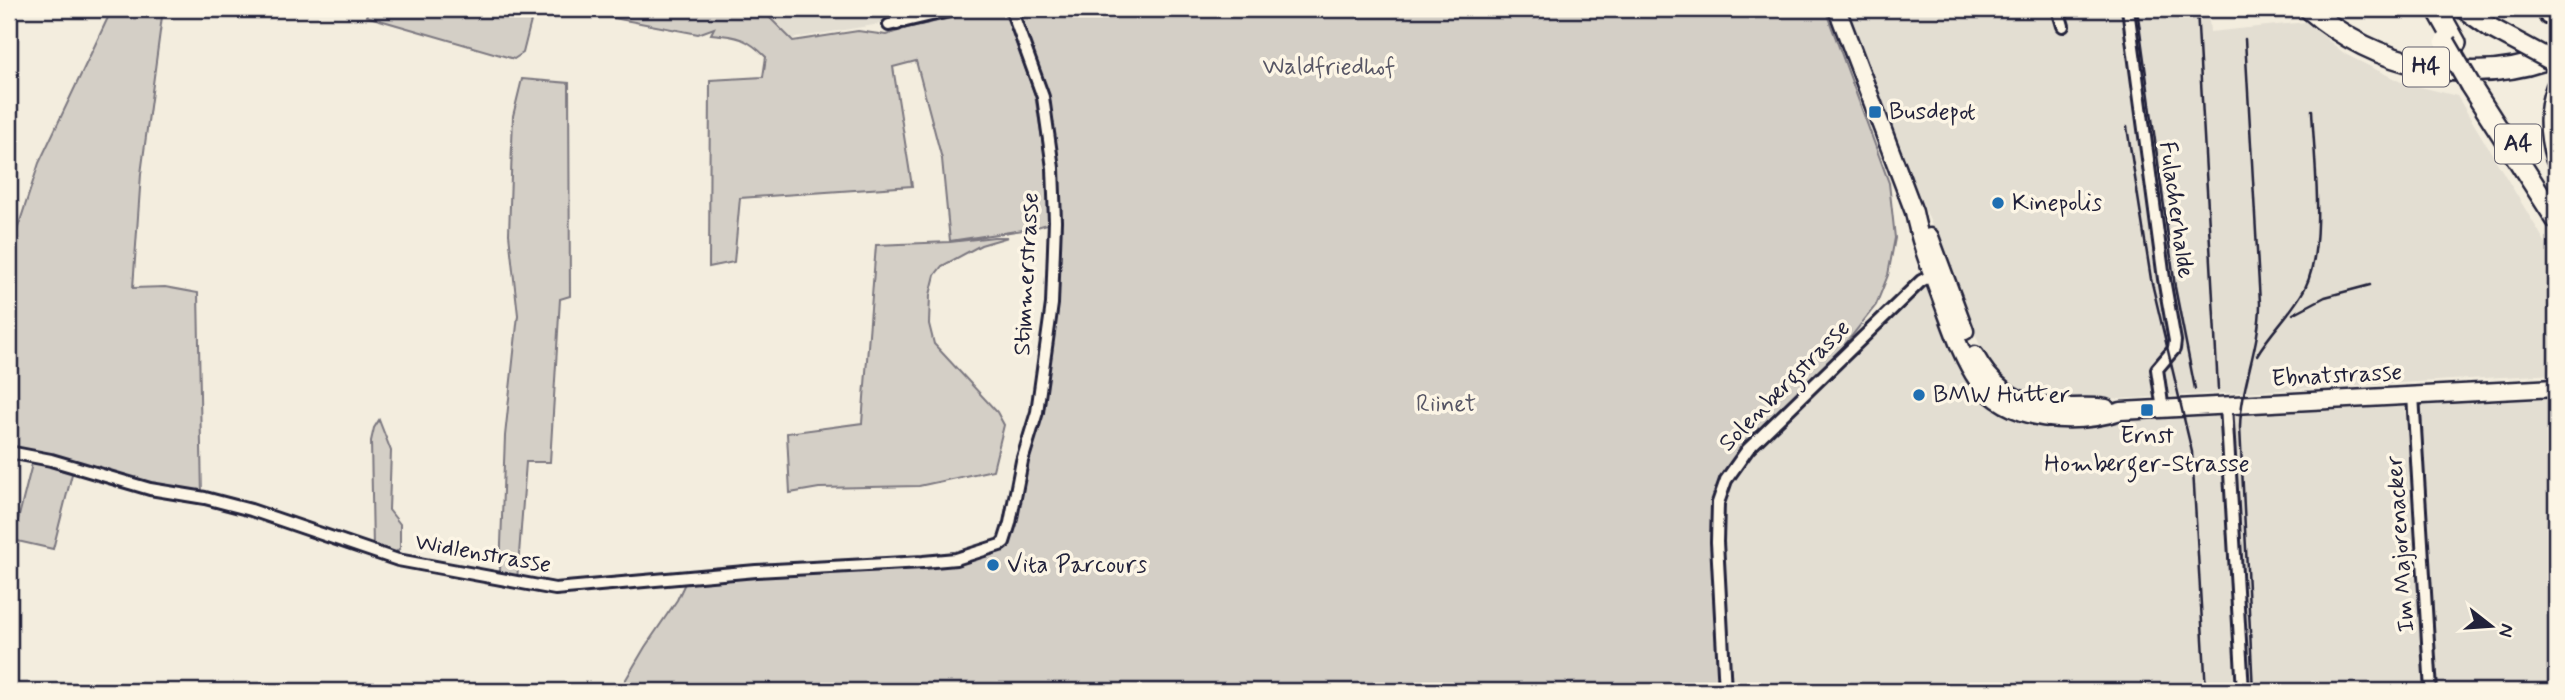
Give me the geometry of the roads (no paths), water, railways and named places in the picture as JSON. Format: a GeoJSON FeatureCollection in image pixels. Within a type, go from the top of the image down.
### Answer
{"type":"FeatureCollection","features":[{"type":"Feature","properties":{"kind":"highway","name":"H4"},"geometry":{"type":"LineString","coordinates":[[2309,9],[2368,48],[2420,66],[2453,71],[2493,71],[2530,65],[2556,56]]}},
{"type":"Feature","properties":{"kind":"highway","name":"H4"},"geometry":{"type":"LineString","coordinates":[[2329,9],[2375,38],[2403,49],[2439,58],[2495,59],[2556,44]]}},
{"type":"Feature","properties":{"kind":"highway","name":"A4"},"geometry":{"type":"LineString","coordinates":[[2427,9],[2451,43],[2556,219]]}},
{"type":"Feature","properties":{"kind":"highway","name":"A4"},"geometry":{"type":"LineString","coordinates":[[2437,9],[2451,43]]}},
{"type":"Feature","properties":{"kind":"highway","name":"A4"},"geometry":{"type":"LineString","coordinates":[[2475,85],[2556,202]]}},
{"type":"Feature","properties":{"kind":"highway"},"geometry":{"type":"LineString","coordinates":[[2556,88],[2550,127],[2556,159]]}},
{"type":"Feature","properties":{"kind":"main road"},"geometry":{"type":"LineString","coordinates":[[2464,9],[2491,29],[2556,63]]}},
{"type":"Feature","properties":{"kind":"street"},"geometry":{"type":"LineString","coordinates":[[894,9],[893,25],[957,9]]}},
{"type":"Feature","properties":{"kind":"street","name":"Stimmerstrasse"},"geometry":{"type":"LineString","coordinates":[[1004,542],[1022,461],[1037,412],[1052,304],[1055,221],[1053,168],[1043,97],[1011,9]]}},
{"type":"Feature","properties":{"kind":"street","name":"Ebnatstrasse"},"geometry":{"type":"LineString","coordinates":[[1836,9],[1914,212],[1917,229],[1938,272],[1962,352],[1970,368],[1991,395],[2025,414],[2058,419],[2101,417],[2121,411],[2556,388]]}},
{"type":"Feature","properties":{"kind":"street"},"geometry":{"type":"LineString","coordinates":[[2058,9],[2063,26]]}},
{"type":"Feature","properties":{"kind":"street","name":"Fulacherhalde"},"geometry":{"type":"LineString","coordinates":[[2128,9],[2164,279],[2175,341],[2174,349],[2157,369],[2163,410]]}},
{"type":"Feature","properties":{"kind":"street"},"geometry":{"type":"LineString","coordinates":[[2543,9],[2546,18],[2556,14]]}},
{"type":"Feature","properties":{"kind":"street","name":"Solenbergstrasse"},"geometry":{"type":"LineString","coordinates":[[1726,691],[1717,542],[1718,503],[1726,480],[1753,443],[1921,281],[1938,272]]}},
{"type":"Feature","properties":{"kind":"street","name":"Im Majorenacker"},"geometry":{"type":"LineString","coordinates":[[2413,394],[2431,691]]}},
{"type":"Feature","properties":{"kind":"street"},"geometry":{"type":"LineString","coordinates":[[2226,406],[2243,691]]}},
{"type":"Feature","properties":{"kind":"street","name":"Widlenstrasse"},"geometry":{"type":"LineString","coordinates":[[9,453],[51,460],[150,489],[205,498],[251,510],[398,560],[555,589],[756,571],[957,559],[1004,542]]}},
{"type":"Feature","properties":{"kind":"railway"},"geometry":{"type":"LineString","coordinates":[[2137,9],[2175,287],[2195,389]]}},
{"type":"Feature","properties":{"kind":"railway"},"geometry":{"type":"LineString","coordinates":[[2197,9],[2218,389]]}},
{"type":"Feature","properties":{"kind":"railway"},"geometry":{"type":"LineString","coordinates":[[2245,39],[2260,303],[2257,335],[2240,427],[2253,691]]}},
{"type":"Feature","properties":{"kind":"railway"},"geometry":{"type":"LineString","coordinates":[[2257,355],[2300,297],[2311,270],[2317,226],[2312,110]]}},
{"type":"Feature","properties":{"kind":"railway"},"geometry":{"type":"LineString","coordinates":[[2127,127],[2151,279],[2192,452],[2206,691]]}},
{"type":"Feature","properties":{"kind":"railway"},"geometry":{"type":"LineString","coordinates":[[2293,314],[2325,297],[2370,285]]}},
{"type":"Feature","properties":{"kind":"place","name":"Busdepot"},"geometry":{"type":"Point","coordinates":[1875,112]}},
{"type":"Feature","properties":{"kind":"place","name":"Kinepolis"},"geometry":{"type":"Point","coordinates":[1998,203]}},
{"type":"Feature","properties":{"kind":"place","name":"BMW Hutter"},"geometry":{"type":"Point","coordinates":[1919,395]}},
{"type":"Feature","properties":{"kind":"place","name":"Ernst Homberger-Strasse"},"geometry":{"type":"Point","coordinates":[2147,410]}},
{"type":"Feature","properties":{"kind":"place","name":"Vita Parcours"},"geometry":{"type":"Point","coordinates":[993,565]}},
{"type":"Feature","properties":{"kind":"park label","name":"Waldfriedhof"},"geometry":{"type":"Point","coordinates":[1329,67]}},
{"type":"Feature","properties":{"kind":"park label","name":"Riinet"},"geometry":{"type":"Point","coordinates":[1446,404]}}]}
